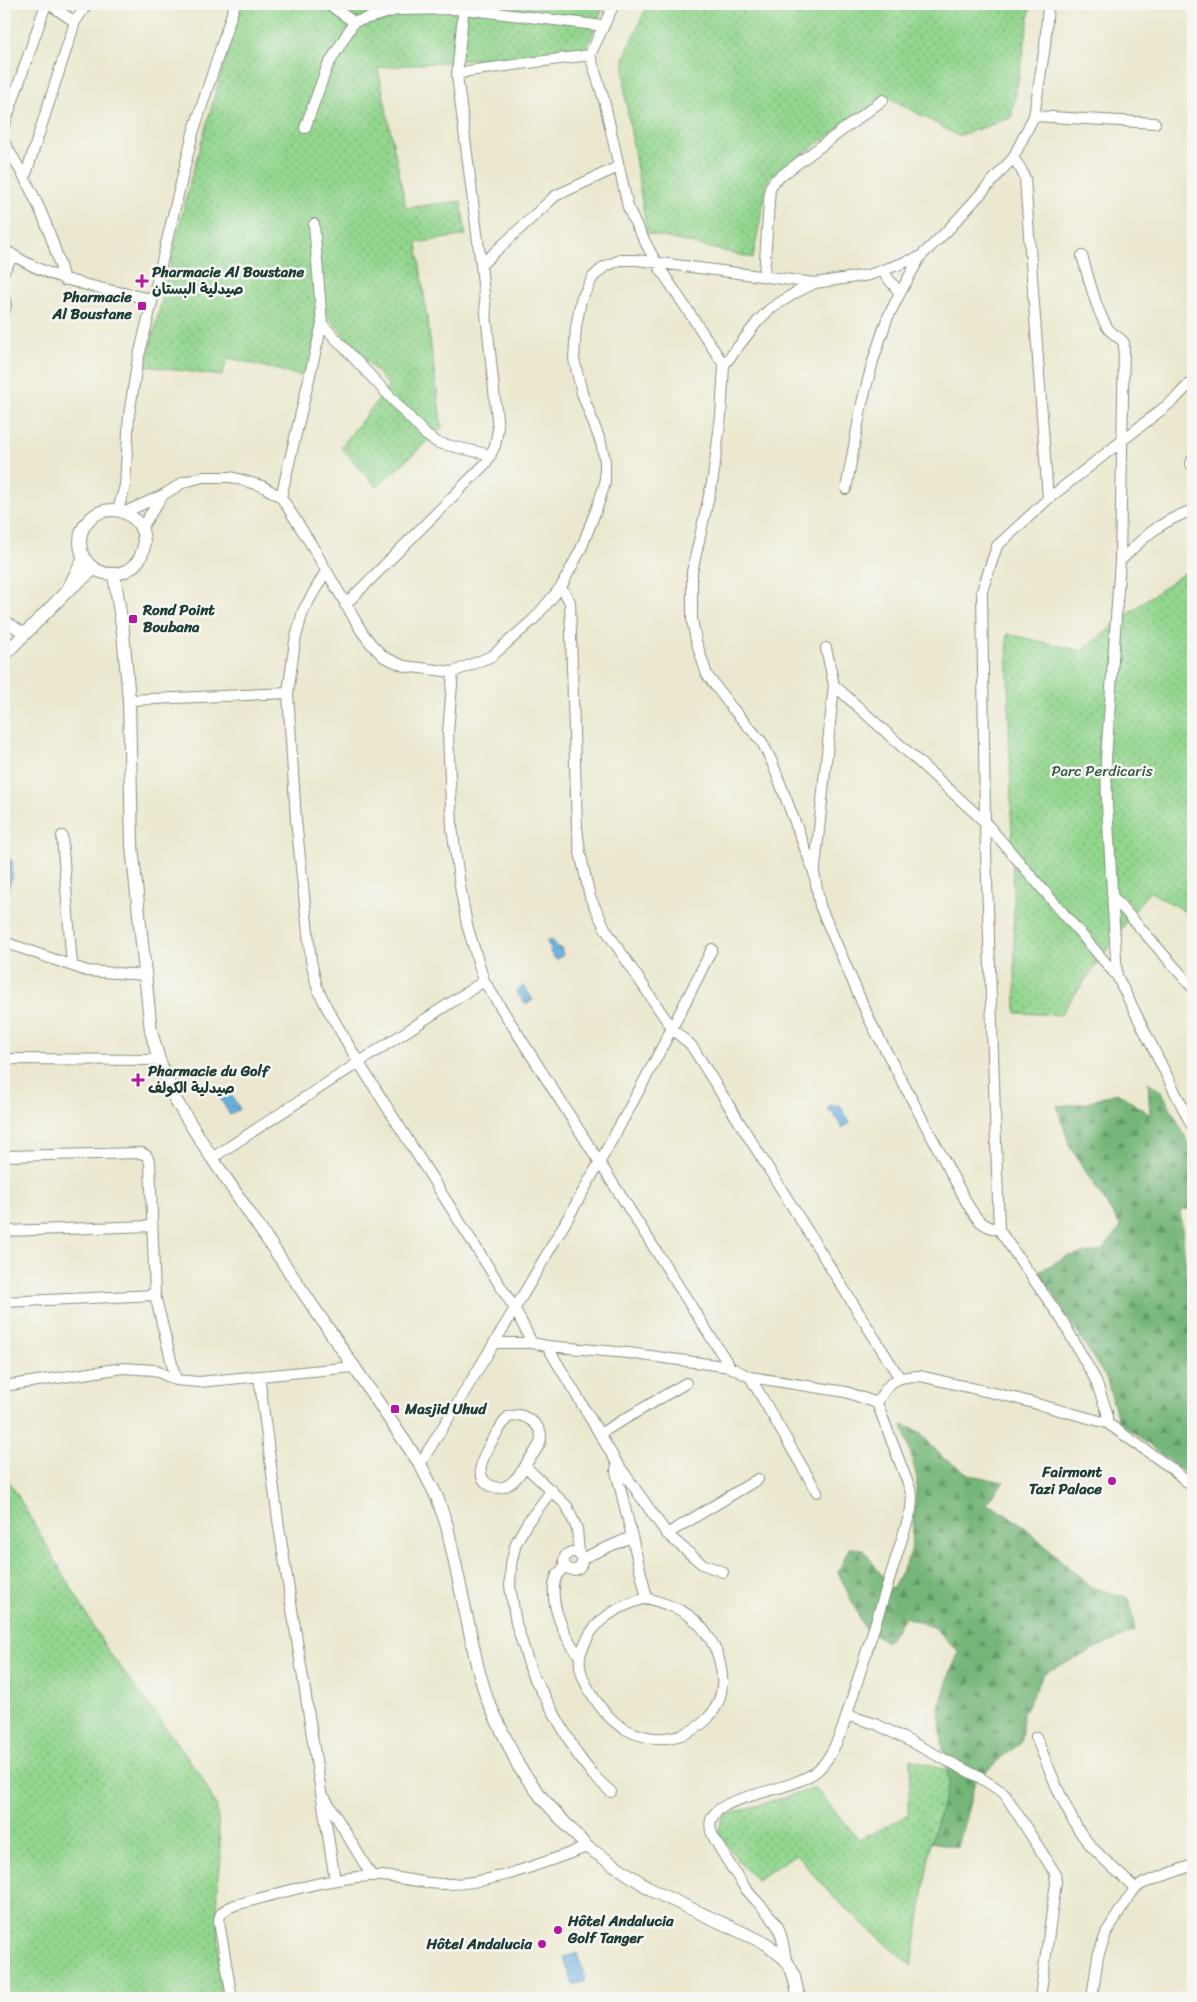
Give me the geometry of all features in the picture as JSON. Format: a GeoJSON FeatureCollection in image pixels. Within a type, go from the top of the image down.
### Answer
{"type":"FeatureCollection","features":[{"type":"Feature","properties":{"kind":"main road"},"geometry":{"type":"LineString","coordinates":[[107,510],[121,511],[135,519],[142,529],[144,549],[140,558],[134,566],[120,573],[103,573],[94,569],[84,558],[80,540],[82,529],[88,520],[97,513],[107,510]]}},
{"type":"Feature","properties":{"kind":"main road"},"geometry":{"type":"LineString","coordinates":[[67,591],[84,558]]}},
{"type":"Feature","properties":{"kind":"main road"},"geometry":{"type":"LineString","coordinates":[[4,655],[67,591],[94,569]]}},
{"type":"Feature","properties":{"kind":"main road"},"geometry":{"type":"LineString","coordinates":[[120,573],[129,700],[132,846],[145,975],[151,1031],[159,1060],[176,1101],[352,1367],[420,1464],[437,1497],[446,1526],[478,1669],[500,1728],[519,1767],[542,1798],[587,1846],[655,1892],[767,1944],[786,1960],[793,1973],[799,1998]]}},
{"type":"Feature","properties":{"kind":"street"},"geometry":{"type":"LineString","coordinates":[[4,126],[48,4],[75,22]]}},
{"type":"Feature","properties":{"kind":"street"},"geometry":{"type":"LineString","coordinates":[[25,177],[75,22],[87,4]]}},
{"type":"Feature","properties":{"kind":"street"},"geometry":{"type":"LineString","coordinates":[[235,4],[193,133],[152,299],[129,415],[125,486],[121,511],[163,495],[184,482],[203,476],[231,477],[262,486],[281,497],[311,544],[345,605],[372,645],[384,657],[404,666],[453,672],[492,656],[534,619],[561,587],[581,549],[605,483],[601,444],[582,393],[574,359],[581,300],[593,277],[604,267],[620,260],[637,260],[816,283],[852,278],[882,271],[920,257]]}},
{"type":"Feature","properties":{"kind":"street"},"geometry":{"type":"LineString","coordinates":[[328,4],[354,22]]}},
{"type":"Feature","properties":{"kind":"street"},"geometry":{"type":"LineString","coordinates":[[614,4],[590,55],[604,100],[618,167],[634,221],[657,264],[724,365]]}},
{"type":"Feature","properties":{"kind":"street"},"geometry":{"type":"LineString","coordinates":[[846,489],[862,403],[873,361],[887,319],[900,293],[920,257],[947,231],[1013,158],[1034,116],[1045,46],[1048,4]]}},
{"type":"Feature","properties":{"kind":"street"},"geometry":{"type":"LineString","coordinates":[[345,605],[486,463],[497,438],[498,429],[481,265],[457,75],[464,6]]}},
{"type":"Feature","properties":{"kind":"street"},"geometry":{"type":"LineString","coordinates":[[305,128],[327,67],[354,22],[397,10],[464,6],[604,26]]}},
{"type":"Feature","properties":{"kind":"street"},"geometry":{"type":"LineString","coordinates":[[457,75],[468,71],[590,55]]}},
{"type":"Feature","properties":{"kind":"street"},"geometry":{"type":"LineString","coordinates":[[764,276],[770,188],[774,181],[883,100]]}},
{"type":"Feature","properties":{"kind":"street"},"geometry":{"type":"LineString","coordinates":[[1034,116],[1155,123]]}},
{"type":"Feature","properties":{"kind":"street"},"geometry":{"type":"LineString","coordinates":[[4,142],[25,177],[46,219],[64,280]]}},
{"type":"Feature","properties":{"kind":"street"},"geometry":{"type":"LineString","coordinates":[[1013,158],[1025,179],[1048,499]]}},
{"type":"Feature","properties":{"kind":"street"},"geometry":{"type":"LineString","coordinates":[[481,265],[555,196],[618,167]]}},
{"type":"Feature","properties":{"kind":"street"},"geometry":{"type":"LineString","coordinates":[[281,497],[322,324],[314,224]]}},
{"type":"Feature","properties":{"kind":"street"},"geometry":{"type":"LineString","coordinates":[[4,249],[42,272],[64,280],[152,299]]}},
{"type":"Feature","properties":{"kind":"street"},"geometry":{"type":"LineString","coordinates":[[4,271],[13,256]]}},
{"type":"Feature","properties":{"kind":"street"},"geometry":{"type":"LineString","coordinates":[[1082,256],[1107,328],[1120,337],[1124,343],[1120,561],[1106,759],[1117,976]]}},
{"type":"Feature","properties":{"kind":"street"},"geometry":{"type":"LineString","coordinates":[[882,271],[900,293]]}},
{"type":"Feature","properties":{"kind":"street"},"geometry":{"type":"LineString","coordinates":[[816,283],[795,293],[770,309],[758,321],[724,365],[721,416],[713,478],[692,572],[692,619],[696,641],[707,675],[732,708],[762,742],[772,762],[814,872],[820,906],[870,1021],[968,1205],[986,1227],[999,1230]]}},
{"type":"Feature","properties":{"kind":"street"},"geometry":{"type":"LineString","coordinates":[[4,299],[6,305],[4,312]]}},
{"type":"Feature","properties":{"kind":"street"},"geometry":{"type":"LineString","coordinates":[[322,324],[426,435],[438,443],[491,455]]}},
{"type":"Feature","properties":{"kind":"street"},"geometry":{"type":"LineString","coordinates":[[1107,1423],[1107,1412],[1095,1379],[1062,1320],[999,1230],[985,822],[982,591],[997,546],[1048,499],[1175,399],[1193,380]]}},
{"type":"Feature","properties":{"kind":"street"},"geometry":{"type":"LineString","coordinates":[[142,529],[163,495]]}},
{"type":"Feature","properties":{"kind":"street"},"geometry":{"type":"LineString","coordinates":[[1120,561],[1155,528],[1172,518],[1193,510]]}},
{"type":"Feature","properties":{"kind":"street"},"geometry":{"type":"LineString","coordinates":[[326,571],[303,611],[294,641],[288,693],[296,820],[311,961],[317,987],[327,1008],[359,1062],[515,1309],[532,1343]]}},
{"type":"Feature","properties":{"kind":"street"},"geometry":{"type":"LineString","coordinates":[[561,587],[570,602],[577,828],[590,897],[606,930],[673,1030],[691,1044],[899,1377]]}},
{"type":"Feature","properties":{"kind":"street"},"geometry":{"type":"LineString","coordinates":[[4,620],[25,634]]}},
{"type":"Feature","properties":{"kind":"street"},"geometry":{"type":"LineString","coordinates":[[814,872],[834,685],[826,648]]}},
{"type":"Feature","properties":{"kind":"street"},"geometry":{"type":"LineString","coordinates":[[453,672],[448,733],[452,827],[467,925],[484,981],[730,1367]]}},
{"type":"Feature","properties":{"kind":"street"},"geometry":{"type":"LineString","coordinates":[[834,685],[985,822],[1117,976],[1193,1128]]}},
{"type":"Feature","properties":{"kind":"street"},"geometry":{"type":"LineString","coordinates":[[129,700],[288,693]]}},
{"type":"Feature","properties":{"kind":"street"},"geometry":{"type":"LineString","coordinates":[[62,836],[72,965]]}},
{"type":"Feature","properties":{"kind":"street"},"geometry":{"type":"LineString","coordinates":[[1114,898],[1193,988]]}},
{"type":"Feature","properties":{"kind":"street"},"geometry":{"type":"LineString","coordinates":[[4,942],[87,971],[145,975]]}},
{"type":"Feature","properties":{"kind":"street"},"geometry":{"type":"LineString","coordinates":[[420,1464],[495,1343],[600,1161],[673,1030],[712,949]]}},
{"type":"Feature","properties":{"kind":"street"},"geometry":{"type":"LineString","coordinates":[[212,1158],[484,981]]}},
{"type":"Feature","properties":{"kind":"street"},"geometry":{"type":"LineString","coordinates":[[4,1059],[159,1060]]}},
{"type":"Feature","properties":{"kind":"street"},"geometry":{"type":"LineString","coordinates":[[4,1156],[145,1154],[150,1163],[155,1295],[176,1380]]}},
{"type":"Feature","properties":{"kind":"street"},"geometry":{"type":"LineString","coordinates":[[4,1231],[152,1226]]}},
{"type":"Feature","properties":{"kind":"street"},"geometry":{"type":"LineString","coordinates":[[4,1302],[155,1295]]}},
{"type":"Feature","properties":{"kind":"street"},"geometry":{"type":"LineString","coordinates":[[495,1343],[532,1343],[547,1346],[628,1352],[730,1367],[750,1377],[846,1392],[876,1402]]}},
{"type":"Feature","properties":{"kind":"street"},"geometry":{"type":"LineString","coordinates":[[547,1346],[601,1433],[617,1463],[667,1534],[702,1564],[723,1572]]}},
{"type":"Feature","properties":{"kind":"street"},"geometry":{"type":"LineString","coordinates":[[4,1386],[122,1368],[154,1370],[176,1380],[217,1381],[352,1367]]}},
{"type":"Feature","properties":{"kind":"street"},"geometry":{"type":"LineString","coordinates":[[259,1376],[279,1527],[335,1880]]}},
{"type":"Feature","properties":{"kind":"street"},"geometry":{"type":"LineString","coordinates":[[876,1402],[885,1388],[899,1377],[920,1376],[1015,1398],[1107,1423],[1171,1468],[1193,1488]]}},
{"type":"Feature","properties":{"kind":"street"},"geometry":{"type":"LineString","coordinates":[[750,1377],[817,1492]]}},
{"type":"Feature","properties":{"kind":"street"},"geometry":{"type":"LineString","coordinates":[[601,1433],[686,1383]]}},
{"type":"Feature","properties":{"kind":"street"},"geometry":{"type":"LineString","coordinates":[[786,1960],[778,1926],[747,1890],[712,1833],[711,1819],[715,1812],[725,1805],[764,1792],[785,1788],[805,1779],[818,1770],[835,1745],[847,1715],[911,1510],[912,1496],[909,1486],[876,1402]]}},
{"type":"Feature","properties":{"kind":"street"},"geometry":{"type":"LineString","coordinates":[[513,1416],[527,1417],[540,1430],[540,1442],[525,1466],[514,1480],[503,1487],[497,1488],[487,1484],[481,1472],[484,1458],[504,1422],[513,1416]]}},
{"type":"Feature","properties":{"kind":"street"},"geometry":{"type":"LineString","coordinates":[[617,1463],[616,1472],[647,1598]]}},
{"type":"Feature","properties":{"kind":"street"},"geometry":{"type":"LineString","coordinates":[[525,1466],[567,1506],[575,1520],[581,1556]]}},
{"type":"Feature","properties":{"kind":"street"},"geometry":{"type":"LineString","coordinates":[[667,1534],[758,1479]]}},
{"type":"Feature","properties":{"kind":"street"},"geometry":{"type":"LineString","coordinates":[[552,1490],[516,1543],[511,1564],[510,1586],[516,1623],[532,1674],[577,1754],[593,1775],[611,1792]]}},
{"type":"Feature","properties":{"kind":"street"},"geometry":{"type":"LineString","coordinates":[[580,1657],[588,1638],[600,1621],[622,1606],[647,1598],[679,1609],[692,1618],[705,1631],[718,1654],[722,1681],[720,1695],[714,1710],[707,1719],[683,1735],[657,1739],[628,1730],[613,1720],[600,1708],[584,1682],[580,1657],[563,1632],[555,1601],[557,1575],[565,1566],[566,1554],[572,1551],[581,1556],[631,1537]]}},
{"type":"Feature","properties":{"kind":"street"},"geometry":{"type":"LineString","coordinates":[[847,1715],[876,1724],[980,1777],[1004,1793],[1017,1812],[1055,1873],[1056,1882],[1040,1998]]}},
{"type":"Feature","properties":{"kind":"street"},"geometry":{"type":"LineString","coordinates":[[1036,1737],[1066,1806],[1079,1830],[1135,1888]]}},
{"type":"Feature","properties":{"kind":"street"},"geometry":{"type":"LineString","coordinates":[[322,1793],[371,1875]]}},
{"type":"Feature","properties":{"kind":"street"},"geometry":{"type":"LineString","coordinates":[[232,1998],[219,1915],[223,1910],[235,1904],[335,1880],[371,1875],[444,1884],[466,1883],[528,1868],[587,1846]]}},
{"type":"Feature","properties":{"kind":"street"},"geometry":{"type":"LineString","coordinates":[[1092,1998],[1096,1963],[1107,1931],[1135,1888],[1193,1865]]}},
{"type":"Feature","properties":{"kind":"green space"},"geometry":{"type":"Polygon","coordinates":[[[244,4],[605,4],[586,49],[378,68],[406,208],[461,201],[466,235],[417,243],[442,428],[377,487],[341,447],[389,386],[325,313],[303,376],[228,358],[222,376],[146,366],[191,178],[237,19],[244,4]]]}},
{"type":"Feature","properties":{"kind":"green space"},"geometry":{"type":"Polygon","coordinates":[[[648,4],[1031,4],[1011,118],[958,136],[887,96],[768,178],[753,258],[647,233],[625,95],[624,58],[648,4]]]}},
{"type":"Feature","properties":{"kind":"green space","name":"Parc Perdicaris"},"geometry":{"type":"Polygon","coordinates":[[[1193,567],[1193,916],[1149,891],[1060,1015],[1016,1013],[1007,634],[1082,651],[1146,600],[1193,567]]]}},
{"type":"Feature","properties":{"kind":"green space"},"geometry":{"type":"Polygon","coordinates":[[[1148,1082],[1162,1092],[1190,1145],[1193,1145],[1193,1209],[1180,1210],[1187,1278],[1193,1284],[1193,1480],[1118,1420],[1107,1380],[1039,1271],[1068,1256],[1102,1251],[1121,1227],[1070,1147],[1057,1106],[1088,1103],[1117,1092],[1150,1115],[1148,1082]]]}},
{"type":"Feature","properties":{"kind":"green space"},"geometry":{"type":"Polygon","coordinates":[[[903,1425],[918,1431],[943,1458],[970,1475],[1004,1482],[986,1503],[1020,1523],[1091,1587],[1129,1598],[1135,1631],[1044,1673],[1023,1714],[1021,1743],[1003,1756],[975,1782],[958,1847],[931,1842],[949,1783],[942,1743],[939,1708],[959,1652],[933,1627],[905,1617],[887,1642],[865,1629],[838,1572],[849,1548],[863,1549],[892,1590],[911,1553],[917,1478],[903,1425]]]}},
{"type":"Feature","properties":{"kind":"green space"},"geometry":{"type":"Polygon","coordinates":[[[4,1472],[106,1648],[200,1774],[217,1808],[221,1859],[217,1894],[221,1998],[4,1998],[4,1472]]]}},
{"type":"Feature","properties":{"kind":"green space"},"geometry":{"type":"Polygon","coordinates":[[[911,1759],[947,1770],[949,1783],[931,1842],[912,1966],[834,1898],[796,1854],[756,1880],[739,1862],[718,1833],[723,1816],[816,1788],[859,1840],[908,1815],[911,1759]]]}},
{"type":"Feature","properties":{"kind":"water"},"geometry":{"type":"Polygon","coordinates":[[[9,858],[13,863],[11,874],[13,874],[6,894],[4,894],[4,860],[9,858]]]}},
{"type":"Feature","properties":{"kind":"water"},"geometry":{"type":"Polygon","coordinates":[[[551,939],[555,946],[561,948],[563,955],[556,960],[550,952],[551,949],[547,943],[551,939]]]}},
{"type":"Feature","properties":{"kind":"water"},"geometry":{"type":"Polygon","coordinates":[[[524,986],[533,1000],[526,1005],[516,991],[524,986]]]}},
{"type":"Feature","properties":{"kind":"water"},"geometry":{"type":"Polygon","coordinates":[[[227,1088],[240,1109],[230,1115],[218,1095],[227,1088]]]}},
{"type":"Feature","properties":{"kind":"water"},"geometry":{"type":"Polygon","coordinates":[[[831,1105],[840,1105],[850,1123],[842,1128],[834,1114],[828,1111],[831,1105]]]}},
{"type":"Feature","properties":{"kind":"water"},"geometry":{"type":"Polygon","coordinates":[[[577,1953],[586,1981],[573,1985],[564,1957],[577,1953]]]}},
{"type":"Feature","properties":{"kind":"place","name":"Pharmacie Al Boustane صيدلية البستان"},"geometry":{"type":"Point","coordinates":[142,281]}},
{"type":"Feature","properties":{"kind":"place","name":"Pharmacie Al Boustane"},"geometry":{"type":"Point","coordinates":[142,306]}},
{"type":"Feature","properties":{"kind":"place","name":"Rond Point Boubana"},"geometry":{"type":"Point","coordinates":[133,619]}},
{"type":"Feature","properties":{"kind":"place","name":"Pharmacie du Golf صيدلية الكولف"},"geometry":{"type":"Point","coordinates":[138,1080]}},
{"type":"Feature","properties":{"kind":"place","name":"Masjid Uhud"},"geometry":{"type":"Point","coordinates":[395,1409]}},
{"type":"Feature","properties":{"kind":"place","name":"Fairmont Tazi Palace"},"geometry":{"type":"Point","coordinates":[1112,1481]}},
{"type":"Feature","properties":{"kind":"place","name":"Hôtel Andalucia Golf Tanger"},"geometry":{"type":"Point","coordinates":[558,1930]}},
{"type":"Feature","properties":{"kind":"place","name":"Hôtel Andalucia"},"geometry":{"type":"Point","coordinates":[542,1944]}}]}
